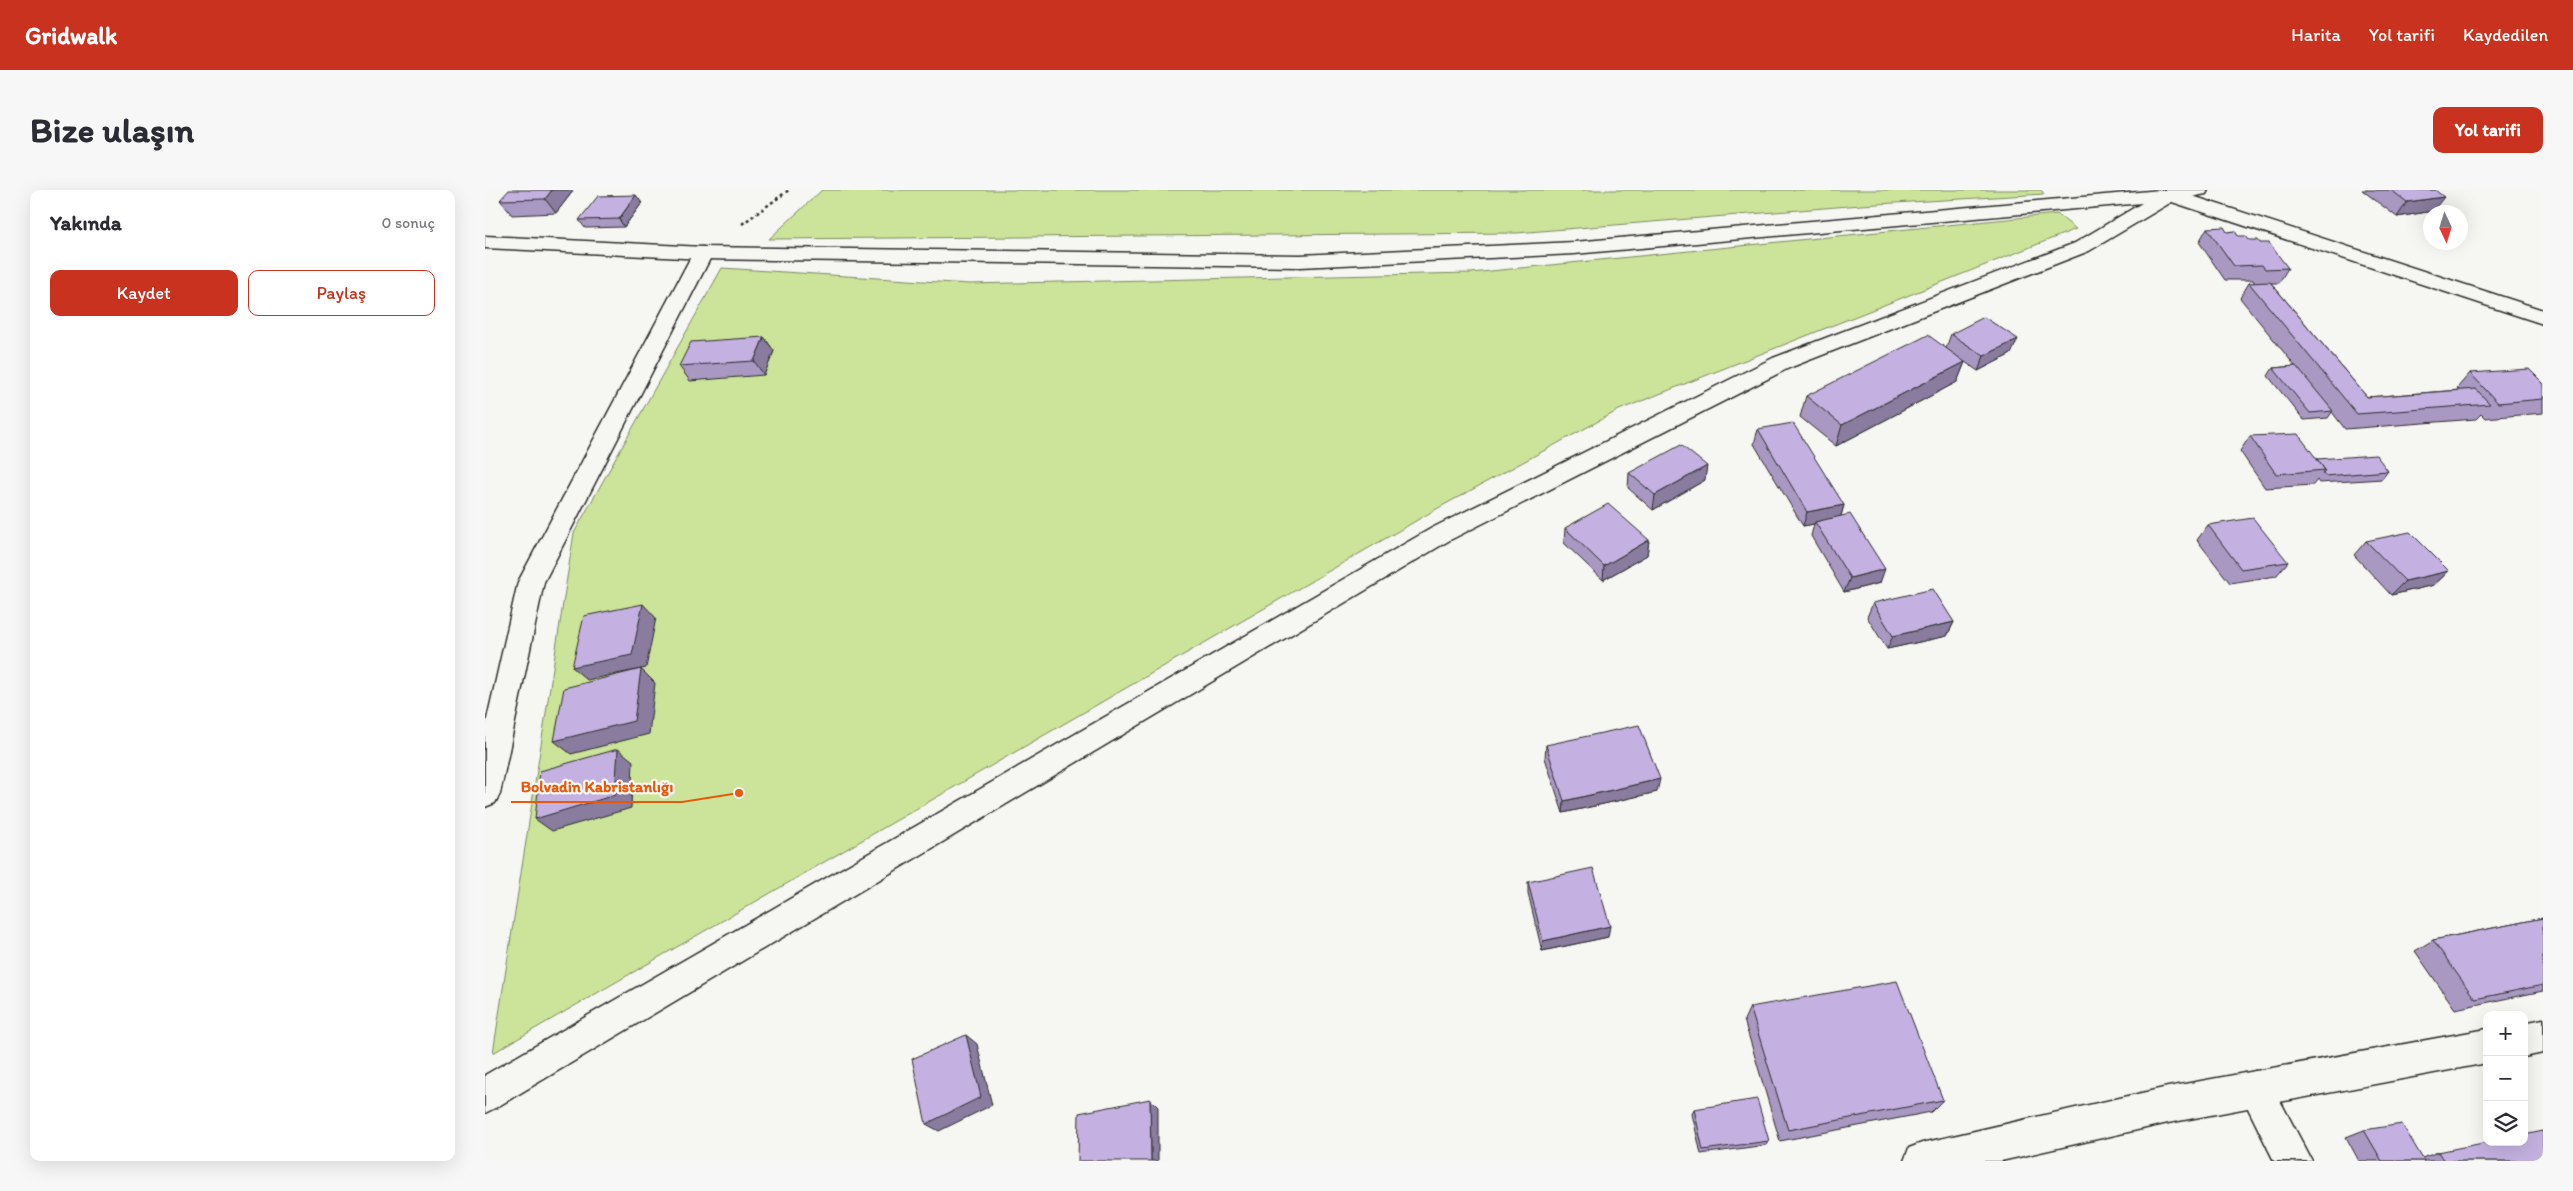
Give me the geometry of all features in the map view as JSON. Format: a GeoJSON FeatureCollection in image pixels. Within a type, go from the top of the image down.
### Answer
{"type":"FeatureCollection","features":[{"type":"Feature","properties":{"kind":"street"},"geometry":{"type":"LineString","coordinates":[[485,1095],[1441,534],[1781,363],[2081,247],[2180,191]]}},
{"type":"Feature","properties":{"kind":"street"},"geometry":{"type":"LineString","coordinates":[[485,242],[703,253],[1309,260],[1574,248],[2180,191],[2543,317]]}},
{"type":"Feature","properties":{"kind":"street"},"geometry":{"type":"LineString","coordinates":[[485,794],[531,582],[703,253]]}},
{"type":"Feature","properties":{"kind":"street"},"geometry":{"type":"LineString","coordinates":[[2528,1039],[2543,1036]]}},
{"type":"Feature","properties":{"kind":"street"},"geometry":{"type":"LineString","coordinates":[[1922,1161],[2255,1088],[2483,1047]]}},
{"type":"Feature","properties":{"kind":"street"},"geometry":{"type":"LineString","coordinates":[[2255,1088],[2294,1161]]}},
{"type":"Feature","properties":{"kind":"path"},"geometry":{"type":"LineString","coordinates":[[703,253],[789,190]]}},
{"type":"Feature","properties":{"kind":"green space"},"geometry":{"type":"Polygon","coordinates":[[[822,190],[2041,190],[2044,194],[1861,205],[1516,233],[769,239],[822,190]]]}},
{"type":"Feature","properties":{"kind":"green space"},"geometry":{"type":"Polygon","coordinates":[[[2057,214],[2076,229],[1619,410],[1440,507],[493,1053],[574,533],[722,268],[969,284],[1471,273],[2057,214]]]}},
{"type":"Feature","properties":{"kind":"building"},"geometry":{"type":"Polygon","coordinates":[[[509,190],[552,190],[545,199],[500,200],[509,190]]]}},
{"type":"Feature","properties":{"kind":"building"},"geometry":{"type":"Polygon","coordinates":[[[2391,190],[2435,190],[2444,197],[2407,202],[2391,190]]]}},
{"type":"Feature","properties":{"kind":"building"},"geometry":{"type":"Polygon","coordinates":[[[636,195],[619,219],[579,220],[598,196],[636,195]]]}},
{"type":"Feature","properties":{"kind":"building"},"geometry":{"type":"Polygon","coordinates":[[[2224,227],[2227,232],[2235,231],[2238,236],[2246,236],[2249,240],[2269,243],[2288,268],[2265,269],[2262,265],[2234,266],[2207,228],[2224,227]]]}},
{"type":"Feature","properties":{"kind":"building"},"geometry":{"type":"Polygon","coordinates":[[[2270,282],[2367,397],[2476,389],[2490,404],[2357,414],[2249,283],[2270,282]]]}},
{"type":"Feature","properties":{"kind":"building"},"geometry":{"type":"Polygon","coordinates":[[[1984,317],[2018,339],[1984,356],[1951,334],[1984,317]]]}},
{"type":"Feature","properties":{"kind":"building"},"geometry":{"type":"Polygon","coordinates":[[[1928,335],[1965,362],[1842,425],[1806,396],[1928,335]]]}},
{"type":"Feature","properties":{"kind":"building"},"geometry":{"type":"Polygon","coordinates":[[[764,337],[754,361],[679,366],[691,342],[764,337]]]}},
{"type":"Feature","properties":{"kind":"building"},"geometry":{"type":"Polygon","coordinates":[[[2296,366],[2333,411],[2310,413],[2273,368],[2296,366]]]}},
{"type":"Feature","properties":{"kind":"building"},"geometry":{"type":"Polygon","coordinates":[[[2529,369],[2543,383],[2543,399],[2498,403],[2470,373],[2529,369]]]}},
{"type":"Feature","properties":{"kind":"building"},"geometry":{"type":"Polygon","coordinates":[[[1793,423],[1844,505],[1807,512],[1758,429],[1793,423]]]}},
{"type":"Feature","properties":{"kind":"building"},"geometry":{"type":"Polygon","coordinates":[[[2298,434],[2325,470],[2276,474],[2250,436],[2298,434]]]}},
{"type":"Feature","properties":{"kind":"building"},"geometry":{"type":"Polygon","coordinates":[[[1681,445],[1707,466],[1655,495],[1629,473],[1681,445]]]}},
{"type":"Feature","properties":{"kind":"building"},"geometry":{"type":"Polygon","coordinates":[[[2376,455],[2388,471],[2325,476],[2323,473],[2325,470],[2317,459],[2376,455]]]}},
{"type":"Feature","properties":{"kind":"building"},"geometry":{"type":"Polygon","coordinates":[[[1608,504],[1649,540],[1604,566],[1565,528],[1608,504]]]}},
{"type":"Feature","properties":{"kind":"building"},"geometry":{"type":"Polygon","coordinates":[[[1850,514],[1885,569],[1850,578],[1815,522],[1850,514]]]}},
{"type":"Feature","properties":{"kind":"building"},"geometry":{"type":"Polygon","coordinates":[[[2253,518],[2288,562],[2241,569],[2208,525],[2253,518]]]}},
{"type":"Feature","properties":{"kind":"building"},"geometry":{"type":"Polygon","coordinates":[[[2410,532],[2449,571],[2405,581],[2366,541],[2410,532]]]}},
{"type":"Feature","properties":{"kind":"building"},"geometry":{"type":"Polygon","coordinates":[[[1933,589],[1954,622],[1893,636],[1873,603],[1933,589]]]}},
{"type":"Feature","properties":{"kind":"building"},"geometry":{"type":"Polygon","coordinates":[[[643,604],[632,655],[572,667],[584,616],[643,604]]]}},
{"type":"Feature","properties":{"kind":"building"},"geometry":{"type":"Polygon","coordinates":[[[641,669],[634,721],[554,741],[564,688],[641,669]]]}},
{"type":"Feature","properties":{"kind":"building"},"geometry":{"type":"Polygon","coordinates":[[[1639,725],[1660,779],[1564,801],[1546,745],[1639,725]]]}},
{"type":"Feature","properties":{"kind":"building"},"geometry":{"type":"Polygon","coordinates":[[[618,749],[615,795],[535,819],[540,771],[618,749]]]}},
{"type":"Feature","properties":{"kind":"building"},"geometry":{"type":"Polygon","coordinates":[[[1593,868],[1610,926],[1543,941],[1528,882],[1593,868]]]}},
{"type":"Feature","properties":{"kind":"building"},"geometry":{"type":"Polygon","coordinates":[[[2543,918],[2543,985],[2475,999],[2433,940],[2543,918]]]}},
{"type":"Feature","properties":{"kind":"building"},"geometry":{"type":"Polygon","coordinates":[[[1897,981],[1943,1100],[1788,1130],[1750,1007],[1897,981]]]}},
{"type":"Feature","properties":{"kind":"building"},"geometry":{"type":"Polygon","coordinates":[[[966,1035],[981,1097],[926,1124],[912,1059],[966,1035]]]}},
{"type":"Feature","properties":{"kind":"building"},"geometry":{"type":"Polygon","coordinates":[[[1150,1099],[1151,1161],[1078,1161],[1079,1113],[1150,1099]]]}},
{"type":"Feature","properties":{"kind":"building"},"geometry":{"type":"Polygon","coordinates":[[[1757,1099],[1769,1141],[1703,1150],[1694,1109],[1757,1099]]]}},
{"type":"Feature","properties":{"kind":"building"},"geometry":{"type":"Polygon","coordinates":[[[2402,1124],[2424,1161],[2382,1161],[2364,1130],[2402,1124]]]}},
{"type":"Feature","properties":{"kind":"building"},"geometry":{"type":"Polygon","coordinates":[[[2543,1131],[2543,1161],[2444,1161],[2438,1152],[2483,1143],[2483,1146],[2528,1146],[2528,1134],[2543,1131]]]}},
{"type":"Feature","properties":{"kind":"place","name":"Bolvadin Kabristanlığı"},"geometry":{"type":"Point","coordinates":[739,793]}}]}
